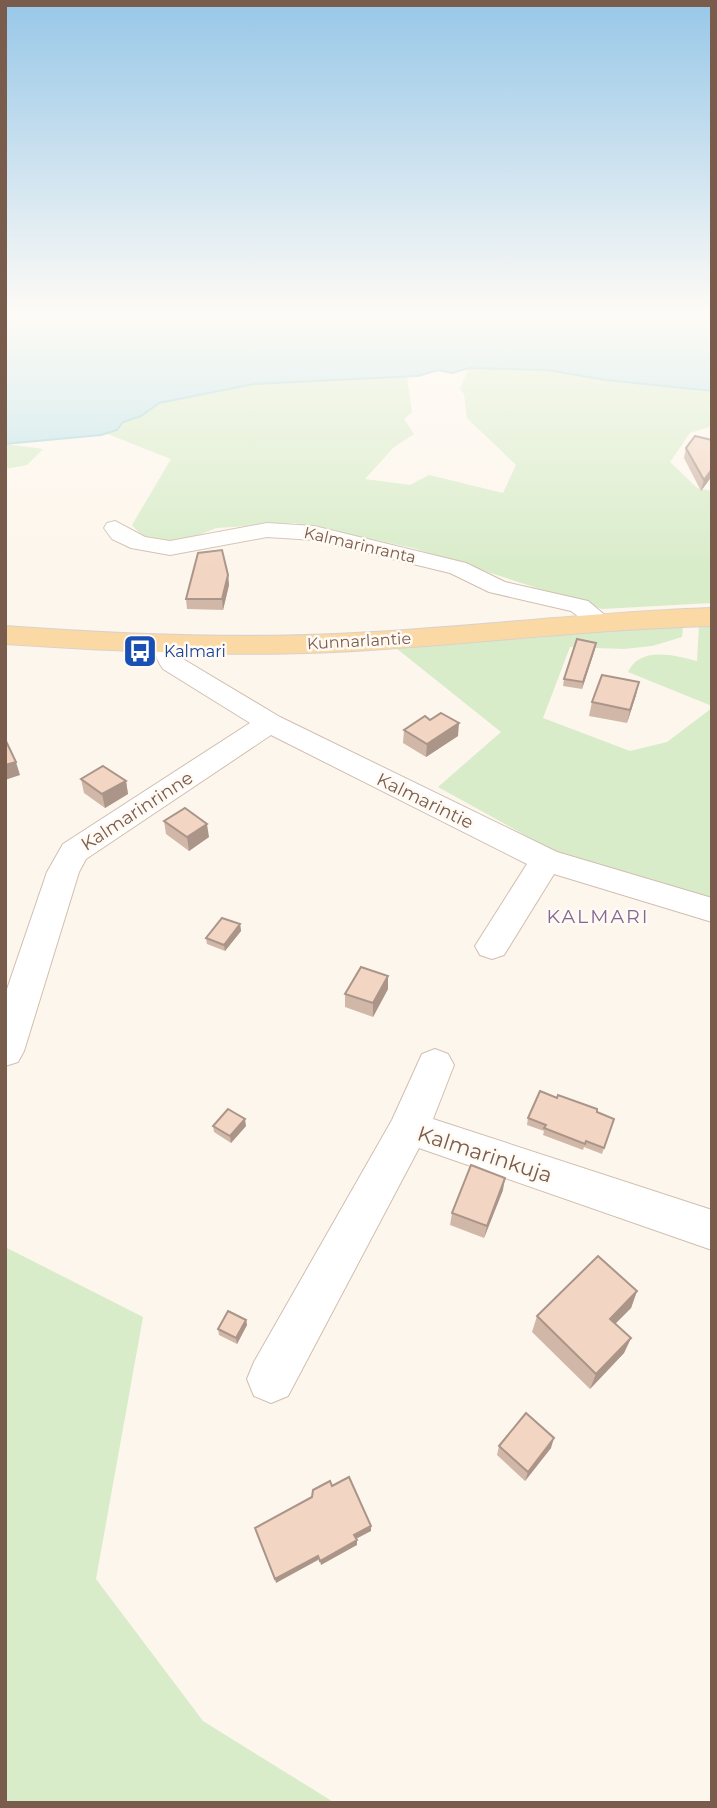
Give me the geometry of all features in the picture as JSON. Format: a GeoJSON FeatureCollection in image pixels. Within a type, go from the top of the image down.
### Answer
{"type":"FeatureCollection","features":[{"type":"Feature","properties":{"kind":"main road","name":"Kunnarlantie"},"geometry":{"type":"LineString","coordinates":[[5,635],[168,644],[336,643],[600,621],[712,617]]}},
{"type":"Feature","properties":{"kind":"street","name":"Kalmarinranta"},"geometry":{"type":"LineString","coordinates":[[115,528],[120,534],[139,543],[170,548],[267,530],[314,533],[458,568],[497,587],[579,607],[600,621]]}},
{"type":"Feature","properties":{"kind":"street","name":"Kalmarintie"},"geometry":{"type":"LineString","coordinates":[[168,644],[167,655],[172,663],[270,723],[546,860],[712,910]]}},
{"type":"Feature","properties":{"kind":"street","name":"Kalmarinrinne"},"geometry":{"type":"LineString","coordinates":[[5,1051],[63,873],[74,852],[270,723]]}},
{"type":"Feature","properties":{"kind":"street"},"geometry":{"type":"LineString","coordinates":[[492,946],[546,860]]}},
{"type":"Feature","properties":{"kind":"street"},"geometry":{"type":"LineString","coordinates":[[409,1128],[435,1065]]}},
{"type":"Feature","properties":{"kind":"street","name":"Kalmarinkuja"},"geometry":{"type":"LineString","coordinates":[[271,1379],[409,1128],[712,1230]]}},
{"type":"Feature","properties":{"kind":"green space"},"geometry":{"type":"Polygon","coordinates":[[[165,400],[410,400],[412,412],[404,419],[414,434],[394,447],[365,479],[410,485],[429,475],[503,493],[516,465],[467,418],[465,400],[712,400],[712,426],[690,433],[670,462],[697,488],[712,491],[712,603],[602,609],[413,548],[295,523],[216,528],[176,544],[143,537],[132,525],[171,459],[105,433],[120,428],[122,422],[141,416],[165,400]]]}},
{"type":"Feature","properties":{"kind":"green space"},"geometry":{"type":"Polygon","coordinates":[[[5,444],[43,449],[27,465],[5,469],[5,444]]]}},
{"type":"Feature","properties":{"kind":"green space"},"geometry":{"type":"Polygon","coordinates":[[[712,620],[712,706],[628,672],[633,664],[649,656],[668,655],[697,661],[699,626],[712,620]]]}},
{"type":"Feature","properties":{"kind":"green space"},"geometry":{"type":"Polygon","coordinates":[[[683,627],[682,637],[652,646],[624,649],[570,647],[543,718],[630,751],[667,742],[712,708],[712,904],[579,865],[438,787],[501,732],[391,644],[683,627]]]}},
{"type":"Feature","properties":{"kind":"green space"},"geometry":{"type":"Polygon","coordinates":[[[5,1247],[143,1317],[96,1579],[203,1721],[335,1803],[5,1803],[5,1247]]]}},
{"type":"Feature","properties":{"kind":"water"},"geometry":{"type":"Polygon","coordinates":[[[5,400],[172,400],[159,403],[141,416],[123,422],[117,430],[101,435],[5,444],[5,400]]]}},
{"type":"Feature","properties":{"kind":"building"},"geometry":{"type":"Polygon","coordinates":[[[695,436],[712,440],[712,469],[704,480],[686,448],[695,436]]]}},
{"type":"Feature","properties":{"kind":"building"},"geometry":{"type":"Polygon","coordinates":[[[222,550],[228,575],[222,599],[186,599],[198,553],[222,550]]]}},
{"type":"Feature","properties":{"kind":"building"},"geometry":{"type":"Polygon","coordinates":[[[577,639],[596,643],[583,682],[564,679],[577,639]]]}},
{"type":"Feature","properties":{"kind":"building"},"geometry":{"type":"Polygon","coordinates":[[[602,675],[639,682],[630,710],[592,702],[602,675]]]}},
{"type":"Feature","properties":{"kind":"building"},"geometry":{"type":"Polygon","coordinates":[[[441,713],[459,723],[427,744],[404,730],[425,716],[430,720],[441,713]]]}},
{"type":"Feature","properties":{"kind":"building"},"geometry":{"type":"Polygon","coordinates":[[[5,739],[16,762],[5,765],[5,739]]]}},
{"type":"Feature","properties":{"kind":"building"},"geometry":{"type":"Polygon","coordinates":[[[103,766],[126,781],[102,794],[81,779],[103,766]]]}},
{"type":"Feature","properties":{"kind":"building"},"geometry":{"type":"Polygon","coordinates":[[[185,808],[207,824],[187,837],[164,821],[185,808]]]}},
{"type":"Feature","properties":{"kind":"building"},"geometry":{"type":"Polygon","coordinates":[[[222,918],[240,924],[224,945],[206,938],[222,918]]]}},
{"type":"Feature","properties":{"kind":"building"},"geometry":{"type":"Polygon","coordinates":[[[361,967],[388,976],[373,1003],[345,994],[361,967]]]}},
{"type":"Feature","properties":{"kind":"building"},"geometry":{"type":"Polygon","coordinates":[[[540,1091],[597,1109],[597,1112],[614,1119],[604,1148],[586,1141],[585,1144],[544,1128],[546,1125],[528,1118],[540,1091]]]}},
{"type":"Feature","properties":{"kind":"building"},"geometry":{"type":"Polygon","coordinates":[[[228,1109],[245,1119],[230,1136],[213,1126],[228,1109]]]}},
{"type":"Feature","properties":{"kind":"building"},"geometry":{"type":"Polygon","coordinates":[[[471,1165],[505,1178],[487,1226],[452,1213],[471,1165]]]}},
{"type":"Feature","properties":{"kind":"building"},"geometry":{"type":"Polygon","coordinates":[[[598,1256],[637,1291],[610,1319],[631,1338],[596,1374],[537,1316],[598,1256]]]}},
{"type":"Feature","properties":{"kind":"building"},"geometry":{"type":"Polygon","coordinates":[[[228,1311],[246,1320],[236,1338],[218,1329],[228,1311]]]}},
{"type":"Feature","properties":{"kind":"building"},"geometry":{"type":"Polygon","coordinates":[[[526,1413],[554,1438],[528,1472],[499,1446],[526,1413]]]}},
{"type":"Feature","properties":{"kind":"building"},"geometry":{"type":"Polygon","coordinates":[[[349,1477],[371,1526],[354,1535],[357,1540],[320,1561],[318,1556],[275,1579],[255,1528],[312,1497],[313,1490],[330,1481],[332,1486],[349,1477]]]}},
{"type":"Feature","properties":{"kind":"place","name":"Kalmari"},"geometry":{"type":"Point","coordinates":[140,651]}},
{"type":"Feature","properties":{"kind":"district","name":"KALMARI"},"geometry":{"type":"Point","coordinates":[598,916]}}]}
